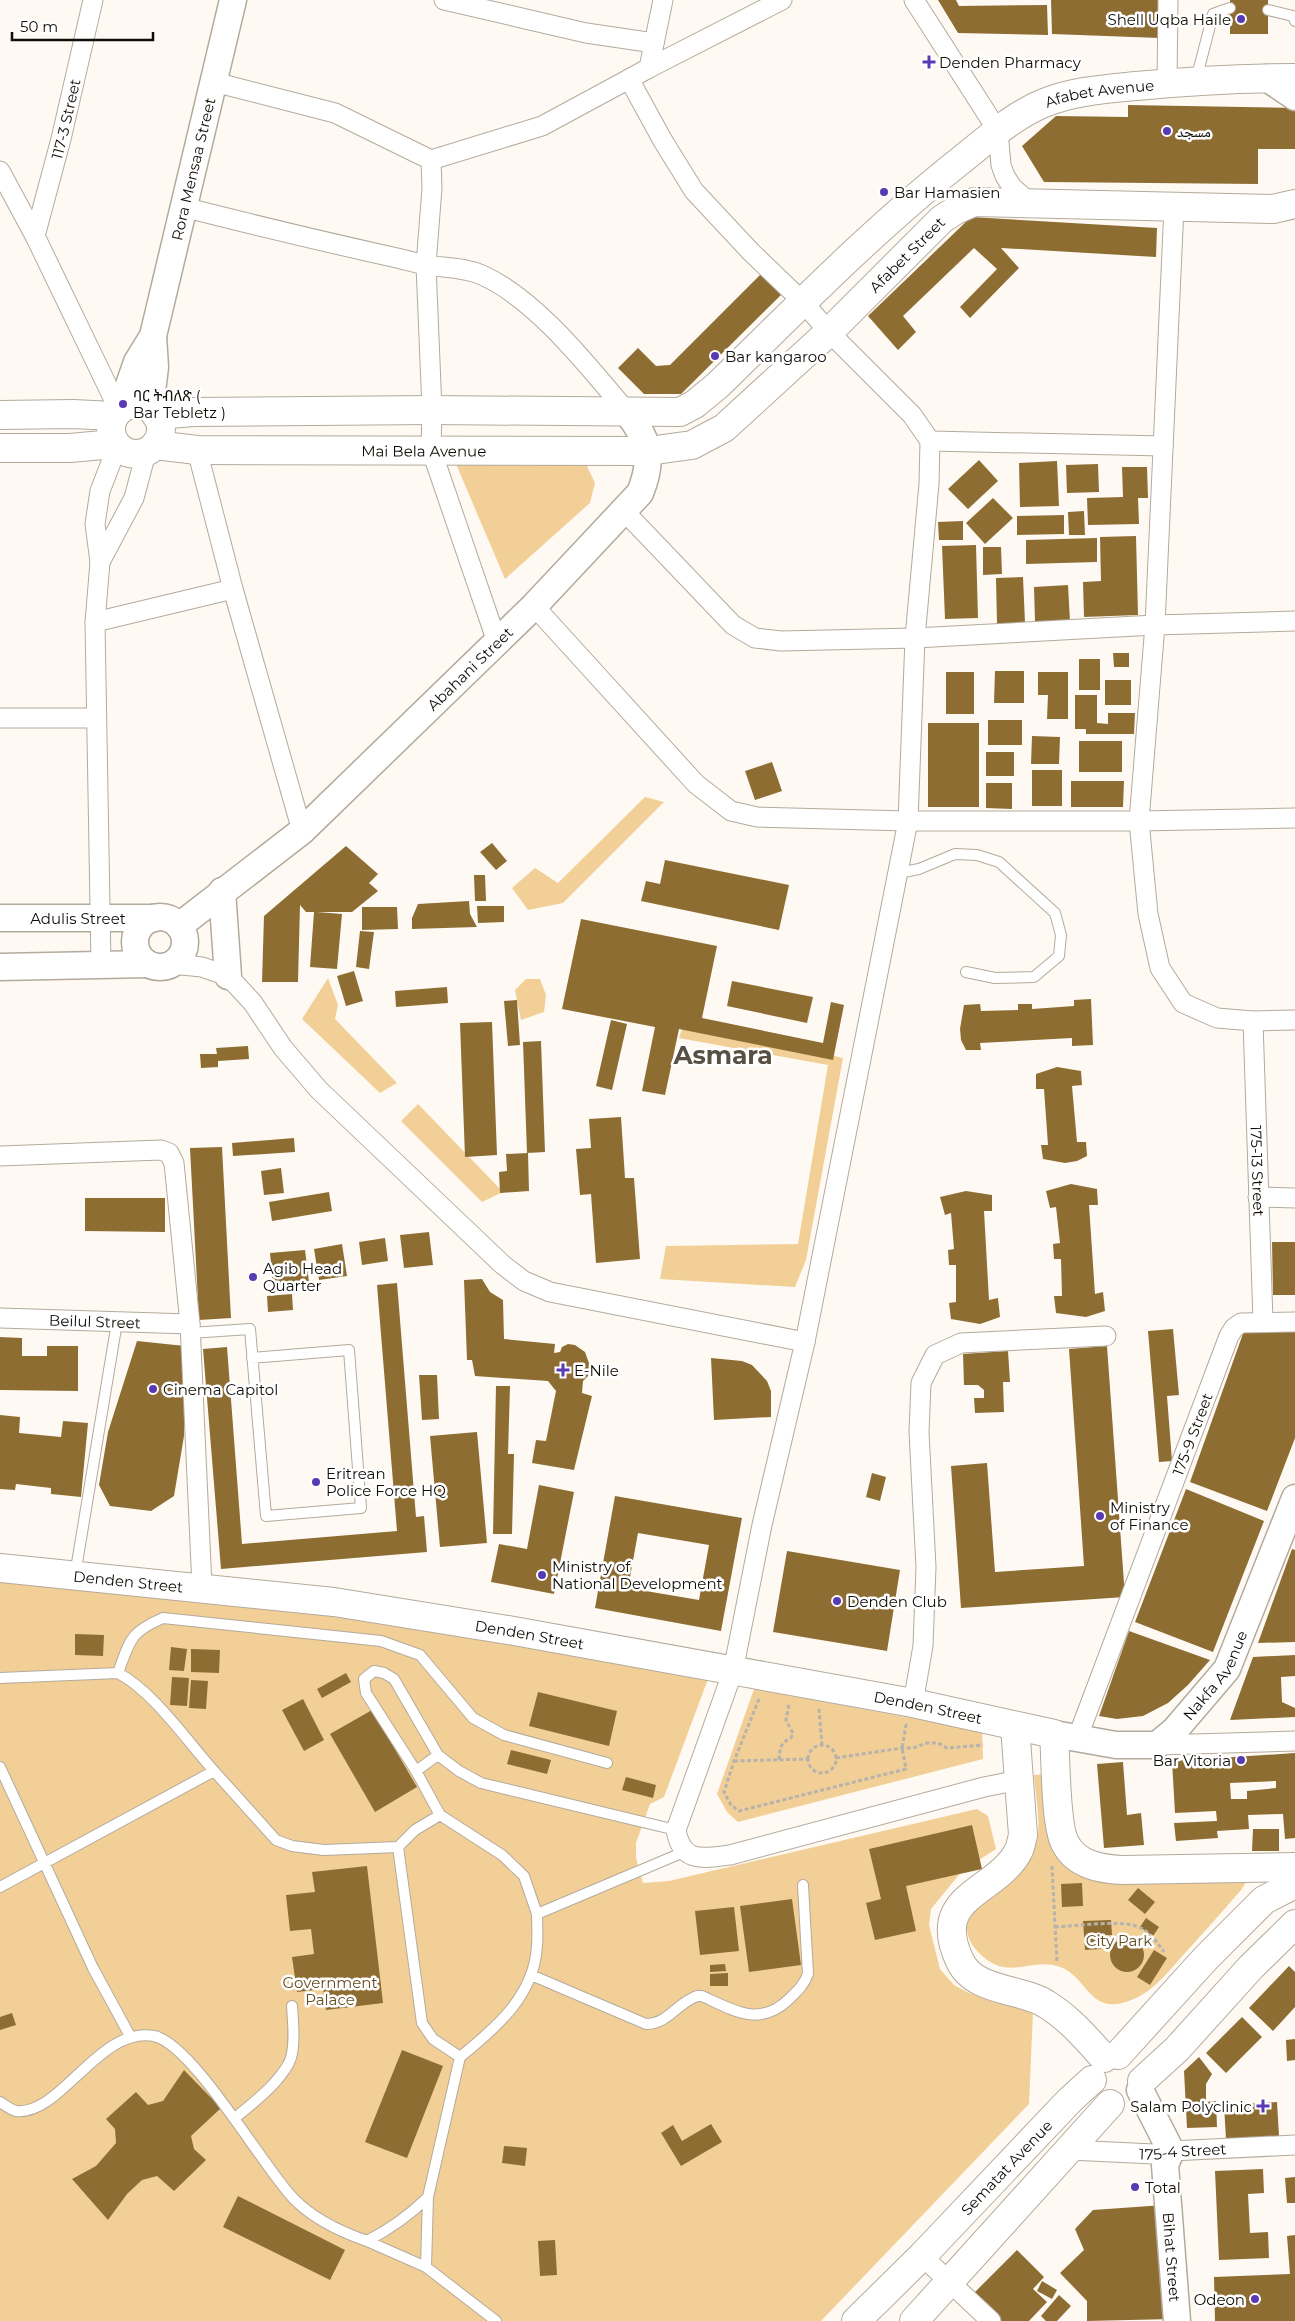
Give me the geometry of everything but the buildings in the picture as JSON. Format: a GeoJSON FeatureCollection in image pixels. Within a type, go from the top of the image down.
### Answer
{"type":"FeatureCollection","features":[{"type":"Feature","properties":{"kind":"main road","name":"Afabet Avenue"},"geometry":{"type":"LineString","coordinates":[[803,302],[875,232],[930,185],[998,131],[1042,103],[1072,94],[1167,83],[1295,78]]}},
{"type":"Feature","properties":{"kind":"main road","name":"Afabet Street"},"geometry":{"type":"LineString","coordinates":[[692,445],[724,428],[829,332],[942,219],[974,202],[1273,209],[1295,204]]}},
{"type":"Feature","properties":{"kind":"main road"},"geometry":{"type":"LineString","coordinates":[[0,416],[118,412],[136,404],[153,412],[432,410],[680,412],[695,404],[718,385],[803,302]]}},
{"type":"Feature","properties":{"kind":"main road"},"geometry":{"type":"LineString","coordinates":[[116,445],[110,430],[118,412]]}},
{"type":"Feature","properties":{"kind":"main road"},"geometry":{"type":"LineString","coordinates":[[0,448],[70,448],[116,445],[131,454],[151,449],[161,430],[153,412]]}},
{"type":"Feature","properties":{"kind":"main road","name":"Mai Bela Avenue"},"geometry":{"type":"LineString","coordinates":[[151,449],[648,451],[692,445]]}},
{"type":"Feature","properties":{"kind":"main road","name":"Denden Street"},"geometry":{"type":"LineString","coordinates":[[0,1568],[334,1602],[514,1631],[733,1671],[904,1713],[1015,1726],[1066,1737]]}},
{"type":"Feature","properties":{"kind":"main road"},"geometry":{"type":"LineString","coordinates":[[1015,1726],[1023,1835],[1019,1850],[1006,1866],[966,1900],[952,1918],[951,1933],[954,1950],[962,1966],[978,1979],[1000,1989],[1044,2002],[1062,2014],[1105,2064]]}},
{"type":"Feature","properties":{"kind":"main road"},"geometry":{"type":"LineString","coordinates":[[1066,1737],[1060,1820],[1065,1843],[1076,1856],[1088,1864],[1103,1869],[1295,1868]]}},
{"type":"Feature","properties":{"kind":"main road"},"geometry":{"type":"LineString","coordinates":[[914,2321],[1069,2150],[1177,2050],[1251,1967],[1292,1926],[1264,1900],[1243,1869]]}},
{"type":"Feature","properties":{"kind":"main road","name":"Sematat Avenue"},"geometry":{"type":"LineString","coordinates":[[856,2321],[922,2256],[1206,1958],[1264,1900],[1295,1884]]}},
{"type":"Feature","properties":{"kind":"main road"},"geometry":{"type":"LineString","coordinates":[[1105,2064],[1133,2060],[1142,2073],[1130,2094]]}},
{"type":"Feature","properties":{"kind":"main road"},"geometry":{"type":"LineString","coordinates":[[1105,2064],[1097,2095],[1130,2094]]}},
{"type":"Feature","properties":{"kind":"street","name":"117-3 Street"},"geometry":{"type":"LineString","coordinates":[[35,236],[61,139],[93,0]]}},
{"type":"Feature","properties":{"kind":"street","name":"Rora Mensaa Street"},"geometry":{"type":"LineString","coordinates":[[153,412],[155,367],[153,336],[233,0]]}},
{"type":"Feature","properties":{"kind":"street"},"geometry":{"type":"LineString","coordinates":[[444,0],[586,33],[654,43]]}},
{"type":"Feature","properties":{"kind":"street"},"geometry":{"type":"LineString","coordinates":[[649,68],[663,0]]}},
{"type":"Feature","properties":{"kind":"street"},"geometry":{"type":"LineString","coordinates":[[214,82],[335,112],[431,160],[542,126],[649,68],[782,0]]}},
{"type":"Feature","properties":{"kind":"street"},"geometry":{"type":"LineString","coordinates":[[914,0],[998,131],[1001,165],[1005,176],[1012,187],[1030,203]]}},
{"type":"Feature","properties":{"kind":"street"},"geometry":{"type":"LineString","coordinates":[[1167,83],[1168,0]]}},
{"type":"Feature","properties":{"kind":"street"},"geometry":{"type":"LineString","coordinates":[[1266,78],[1295,97]]}},
{"type":"Feature","properties":{"kind":"street"},"geometry":{"type":"LineString","coordinates":[[629,79],[663,141],[694,191],[751,252],[803,302],[829,332],[912,415],[930,441],[929,484],[916,638],[908,821],[805,1342],[762,1525],[733,1671],[676,1830],[678,1843],[684,1852],[701,1858],[730,1855],[984,1787],[1019,1780]]}},
{"type":"Feature","properties":{"kind":"street"},"geometry":{"type":"LineString","coordinates":[[431,160],[432,188],[426,265],[432,410],[430,449],[497,642]]}},
{"type":"Feature","properties":{"kind":"street"},"geometry":{"type":"LineString","coordinates":[[0,171],[35,236],[118,412]]}},
{"type":"Feature","properties":{"kind":"street"},"geometry":{"type":"LineString","coordinates":[[183,207],[426,265],[455,268],[481,274],[510,292],[544,320],[588,365],[627,412]]}},
{"type":"Feature","properties":{"kind":"street"},"geometry":{"type":"LineString","coordinates":[[1174,207],[1155,625],[1139,821],[1148,914],[1160,968],[1184,1003],[1217,1018],[1254,1021],[1295,1020]]}},
{"type":"Feature","properties":{"kind":"street","name":"Rora Mensaa Street"},"geometry":{"type":"LineString","coordinates":[[118,412],[137,362],[153,336]]}},
{"type":"Feature","properties":{"kind":"street","name":"Abahani Street"},"geometry":{"type":"LineString","coordinates":[[179,926],[302,831],[534,606],[640,493],[647,476],[648,451],[641,431],[627,412]]}},
{"type":"Feature","properties":{"kind":"street"},"geometry":{"type":"LineString","coordinates":[[930,441],[1163,446]]}},
{"type":"Feature","properties":{"kind":"street"},"geometry":{"type":"LineString","coordinates":[[101,964],[95,718],[95,622],[100,562],[95,524],[100,491],[116,445]]}},
{"type":"Feature","properties":{"kind":"street"},"geometry":{"type":"LineString","coordinates":[[100,562],[134,498],[151,449]]}},
{"type":"Feature","properties":{"kind":"street"},"geometry":{"type":"LineString","coordinates":[[198,450],[233,589],[302,831]]}},
{"type":"Feature","properties":{"kind":"street"},"geometry":{"type":"LineString","coordinates":[[624,511],[733,625],[755,638],[781,642],[916,638],[1155,625],[1295,621]]}},
{"type":"Feature","properties":{"kind":"street"},"geometry":{"type":"LineString","coordinates":[[95,622],[233,589]]}},
{"type":"Feature","properties":{"kind":"street"},"geometry":{"type":"LineString","coordinates":[[534,606],[696,784],[731,811],[757,817],[908,821],[1139,821],[1295,818]]}},
{"type":"Feature","properties":{"kind":"street"},"geometry":{"type":"LineString","coordinates":[[0,718],[95,718]]}},
{"type":"Feature","properties":{"kind":"street"},"geometry":{"type":"LineString","coordinates":[[222,891],[228,976]]}},
{"type":"Feature","properties":{"kind":"street","name":"Adulis Street"},"geometry":{"type":"LineString","coordinates":[[0,918],[155,918]]}},
{"type":"Feature","properties":{"kind":"street"},"geometry":{"type":"LineString","coordinates":[[155,918],[168,918],[179,926],[186,939],[183,954],[160,964],[141,959],[135,943],[141,926],[155,918]]}},
{"type":"Feature","properties":{"kind":"street"},"geometry":{"type":"LineString","coordinates":[[0,967],[160,964],[202,967],[228,976],[253,1003],[283,1048],[319,1090],[503,1265],[524,1281],[550,1292],[805,1342]]}},
{"type":"Feature","properties":{"kind":"street","name":"175-13 Street"},"geometry":{"type":"LineString","coordinates":[[1254,1021],[1263,1321]]}},
{"type":"Feature","properties":{"kind":"street"},"geometry":{"type":"LineString","coordinates":[[0,1156],[161,1150],[169,1154],[174,1163],[190,1329],[202,1588]]}},
{"type":"Feature","properties":{"kind":"street"},"geometry":{"type":"LineString","coordinates":[[1258,1198],[1295,1198]]}},
{"type":"Feature","properties":{"kind":"street","name":"Beilul Street"},"geometry":{"type":"LineString","coordinates":[[0,1318],[117,1322],[190,1329]]}},
{"type":"Feature","properties":{"kind":"street","name":"175-9 Street"},"geometry":{"type":"LineString","coordinates":[[1066,1737],[1229,1336],[1234,1328],[1241,1323],[1263,1321],[1295,1322]]}},
{"type":"Feature","properties":{"kind":"street"},"geometry":{"type":"LineString","coordinates":[[904,1713],[923,1646],[926,1567],[919,1432],[921,1383],[935,1356],[961,1343],[1106,1336]]}},
{"type":"Feature","properties":{"kind":"street","name":"Nakfa Avenue"},"geometry":{"type":"LineString","coordinates":[[1157,1745],[1182,1724],[1227,1669],[1295,1498]]}},
{"type":"Feature","properties":{"kind":"street"},"geometry":{"type":"LineString","coordinates":[[1066,1737],[1116,1745],[1295,1741]]}},
{"type":"Feature","properties":{"kind":"street","name":"Bihat Street"},"geometry":{"type":"LineString","coordinates":[[1130,2094],[1163,2156],[1177,2321]]}},
{"type":"Feature","properties":{"kind":"street","name":"175-4 Street"},"geometry":{"type":"LineString","coordinates":[[1069,2150],[1163,2156],[1295,2145]]}},
{"type":"Feature","properties":{"kind":"street"},"geometry":{"type":"LineString","coordinates":[[922,2256],[991,2321]]}},
{"type":"Feature","properties":{"kind":"lane"},"geometry":{"type":"LineString","coordinates":[[1196,82],[1213,14],[1230,8]]}},
{"type":"Feature","properties":{"kind":"lane"},"geometry":{"type":"LineString","coordinates":[[1268,10],[1293,16],[1295,21]]}},
{"type":"Feature","properties":{"kind":"lane"},"geometry":{"type":"LineString","coordinates":[[898,873],[919,868],[955,854],[977,855],[999,862],[1055,913],[1061,935],[1059,956],[1034,977],[995,978],[966,972]]}},
{"type":"Feature","properties":{"kind":"lane"},"geometry":{"type":"LineString","coordinates":[[75,1576],[117,1322]]}},
{"type":"Feature","properties":{"kind":"lane"},"geometry":{"type":"LineString","coordinates":[[190,1329],[250,1329],[252,1358],[266,1516],[361,1508],[349,1350],[252,1358]]}},
{"type":"Feature","properties":{"kind":"lane"},"geometry":{"type":"LineString","coordinates":[[118,1673],[129,1641],[143,1627],[163,1618],[381,1641],[420,1655],[473,1718],[504,1734],[606,1764]]}},
{"type":"Feature","properties":{"kind":"lane"},"geometry":{"type":"LineString","coordinates":[[426,2267],[428,2197],[460,2057],[493,2031],[520,1998],[531,1975],[537,1946],[537,1914],[524,1876],[502,1855],[440,1815],[416,1772],[366,1693],[364,1679],[374,1671],[384,1673],[394,1679],[438,1755],[459,1771],[481,1783],[676,1830]]}},
{"type":"Feature","properties":{"kind":"lane"},"geometry":{"type":"LineString","coordinates":[[0,1678],[118,1673],[132,1680],[148,1695],[276,1840],[292,1846],[324,1850],[398,1847],[415,1830],[440,1815]]}},
{"type":"Feature","properties":{"kind":"lane"},"geometry":{"type":"LineString","coordinates":[[416,1772],[438,1755]]}},
{"type":"Feature","properties":{"kind":"lane"},"geometry":{"type":"LineString","coordinates":[[0,1767],[92,1968],[130,2036]]}},
{"type":"Feature","properties":{"kind":"lane"},"geometry":{"type":"LineString","coordinates":[[0,1887],[214,1771]]}},
{"type":"Feature","properties":{"kind":"lane"},"geometry":{"type":"LineString","coordinates":[[398,1847],[422,2023],[433,2039],[460,2057]]}},
{"type":"Feature","properties":{"kind":"lane"},"geometry":{"type":"LineString","coordinates":[[537,1914],[684,1852]]}},
{"type":"Feature","properties":{"kind":"lane"},"geometry":{"type":"LineString","coordinates":[[531,1975],[646,2024],[655,2024],[667,2018],[697,1996],[702,1996],[751,2016],[764,2015],[779,2008],[803,1986],[808,1974],[803,1886]]}},
{"type":"Feature","properties":{"kind":"lane"},"geometry":{"type":"LineString","coordinates":[[235,2118],[268,2090],[290,2062],[294,2032],[292,2006]]}},
{"type":"Feature","properties":{"kind":"lane"},"geometry":{"type":"LineString","coordinates":[[0,2102],[15,2111],[32,2110],[54,2096],[88,2064],[130,2036],[155,2036],[172,2047],[185,2059],[235,2118],[293,2198],[311,2214],[344,2233],[368,2241],[426,2267],[496,2321]]}},
{"type":"Feature","properties":{"kind":"lane"},"geometry":{"type":"LineString","coordinates":[[368,2241],[389,2230],[415,2210],[428,2197]]}},
{"type":"Feature","properties":{"kind":"path"},"geometry":{"type":"LineString","coordinates":[[766,1700],[758,1699],[724,1792],[731,1805],[739,1811],[906,1769],[902,1748],[906,1725],[904,1713]]}},
{"type":"Feature","properties":{"kind":"path"},"geometry":{"type":"LineString","coordinates":[[782,1703],[797,1706]]}},
{"type":"Feature","properties":{"kind":"path"},"geometry":{"type":"LineString","coordinates":[[779,1760],[780,1747],[783,1742],[791,1738],[793,1733],[786,1720],[789,1704]]}},
{"type":"Feature","properties":{"kind":"path"},"geometry":{"type":"LineString","coordinates":[[812,1708],[820,1710],[822,1746]]}},
{"type":"Feature","properties":{"kind":"path"},"geometry":{"type":"LineString","coordinates":[[836,1758],[913,1748],[927,1742],[938,1743],[947,1748],[982,1745]]}},
{"type":"Feature","properties":{"kind":"path"},"geometry":{"type":"LineString","coordinates":[[822,1746],[831,1748],[836,1758],[832,1769],[824,1773],[812,1769],[808,1759],[813,1749],[822,1746]]}},
{"type":"Feature","properties":{"kind":"path"},"geometry":{"type":"LineString","coordinates":[[734,1761],[808,1759]]}},
{"type":"Feature","properties":{"kind":"path"},"geometry":{"type":"LineString","coordinates":[[1050,1860],[1057,1963]]}},
{"type":"Feature","properties":{"kind":"path"},"geometry":{"type":"LineString","coordinates":[[1055,1927],[1125,1924],[1138,1926],[1154,1937],[1164,1952]]}},
{"type":"Feature","properties":{"kind":"green space"},"geometry":{"type":"Polygon","coordinates":[[[453,457],[585,462],[595,483],[590,503],[505,579],[453,457]]]}},
{"type":"Feature","properties":{"kind":"green space"},"geometry":{"type":"Polygon","coordinates":[[[645,797],[664,802],[563,903],[528,910],[512,888],[535,868],[558,883],[645,797]]]}},
{"type":"Feature","properties":{"kind":"green space"},"geometry":{"type":"Polygon","coordinates":[[[328,978],[338,1005],[335,1019],[397,1083],[380,1093],[302,1019],[328,978]]]}},
{"type":"Feature","properties":{"kind":"green space"},"geometry":{"type":"Polygon","coordinates":[[[526,979],[540,979],[546,995],[544,1012],[521,1020],[515,990],[526,979]]]}},
{"type":"Feature","properties":{"kind":"green space"},"geometry":{"type":"Polygon","coordinates":[[[685,1020],[843,1058],[806,1260],[795,1287],[660,1279],[666,1246],[798,1244],[828,1065],[679,1038],[685,1020]]]}},
{"type":"Feature","properties":{"kind":"green space"},"geometry":{"type":"Polygon","coordinates":[[[418,1104],[503,1192],[482,1202],[401,1121],[418,1104]]]}},
{"type":"Feature","properties":{"kind":"green space","name":"Government Palace"},"geometry":{"type":"Polygon","coordinates":[[[0,1582],[374,1615],[708,1679],[664,1797],[650,1804],[636,1843],[636,1858],[643,1883],[669,1881],[977,1809],[988,1816],[996,1849],[962,1871],[931,1909],[929,1925],[940,1969],[954,1985],[969,1993],[1014,2000],[1033,2012],[1029,2104],[821,2321],[0,2321],[0,1582]]]}},
{"type":"Feature","properties":{"kind":"green space"},"geometry":{"type":"Polygon","coordinates":[[[754,1689],[982,1731],[983,1759],[738,1822],[727,1812],[717,1794],[754,1689]]]}},
{"type":"Feature","properties":{"kind":"green space","name":"City Park"},"geometry":{"type":"Polygon","coordinates":[[[1045,1774],[1058,1850],[1243,1879],[1245,1884],[1241,1890],[1169,1971],[1157,1984],[1136,1998],[1109,2004],[1099,2001],[1070,1972],[1060,1967],[1049,1964],[1010,1968],[1000,1966],[990,1962],[979,1953],[969,1939],[967,1929],[969,1918],[976,1907],[1021,1865],[1036,1843],[1038,1819],[1034,1775],[1045,1774]]]}},
{"type":"Feature","properties":{"kind":"place","name":"Shell Uqba Haile"},"geometry":{"type":"Point","coordinates":[1241,19]}},
{"type":"Feature","properties":{"kind":"place","name":"Denden Pharmacy"},"geometry":{"type":"Point","coordinates":[929,62]}},
{"type":"Feature","properties":{"kind":"place","name":"مسجد"},"geometry":{"type":"Point","coordinates":[1167,131]}},
{"type":"Feature","properties":{"kind":"place","name":"Bar Hamasien"},"geometry":{"type":"Point","coordinates":[884,192]}},
{"type":"Feature","properties":{"kind":"place","name":"Bar kangaroo"},"geometry":{"type":"Point","coordinates":[715,356]}},
{"type":"Feature","properties":{"kind":"place","name":"ባር ትብለጽ ( Bar Tebletz )"},"geometry":{"type":"Point","coordinates":[123,404]}},
{"type":"Feature","properties":{"kind":"place","name":"Agib Head Quarter"},"geometry":{"type":"Point","coordinates":[253,1277]}},
{"type":"Feature","properties":{"kind":"place","name":"E-Nile"},"geometry":{"type":"Point","coordinates":[563,1370]}},
{"type":"Feature","properties":{"kind":"place","name":"Cinema Capitol"},"geometry":{"type":"Point","coordinates":[153,1389]}},
{"type":"Feature","properties":{"kind":"place","name":"Eritrean Police Force HQ"},"geometry":{"type":"Point","coordinates":[316,1482]}},
{"type":"Feature","properties":{"kind":"place","name":"Ministry of Finance"},"geometry":{"type":"Point","coordinates":[1100,1516]}},
{"type":"Feature","properties":{"kind":"place","name":"Ministry of National Development"},"geometry":{"type":"Point","coordinates":[542,1575]}},
{"type":"Feature","properties":{"kind":"place","name":"Denden Club"},"geometry":{"type":"Point","coordinates":[837,1601]}},
{"type":"Feature","properties":{"kind":"place","name":"Bar Vitoria"},"geometry":{"type":"Point","coordinates":[1241,1760]}},
{"type":"Feature","properties":{"kind":"place","name":"Salam Polyclinic"},"geometry":{"type":"Point","coordinates":[1263,2106]}},
{"type":"Feature","properties":{"kind":"place","name":"Total"},"geometry":{"type":"Point","coordinates":[1135,2187]}},
{"type":"Feature","properties":{"kind":"place","name":"Odeon"},"geometry":{"type":"Point","coordinates":[1255,2299]}},
{"type":"Feature","properties":{"kind":"district","name":"Asmara"},"geometry":{"type":"Point","coordinates":[723,1055]}}]}
